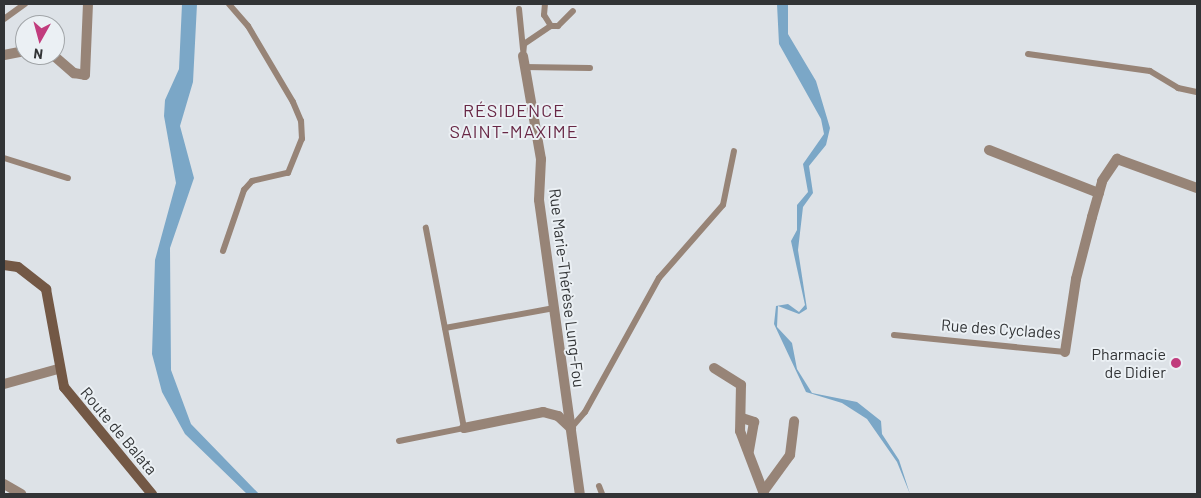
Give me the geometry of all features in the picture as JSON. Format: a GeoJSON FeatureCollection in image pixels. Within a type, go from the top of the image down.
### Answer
{"type":"FeatureCollection","features":[{"type":"Feature","properties":{"kind":"main road","name":"Route de Balata"},"geometry":{"type":"LineString","coordinates":[[4,265],[18,267],[46,289],[58,369],[73,401],[152,494]]}},
{"type":"Feature","properties":{"kind":"street"},"geometry":{"type":"LineString","coordinates":[[65,65],[74,73],[85,75],[88,4]]}},
{"type":"Feature","properties":{"kind":"street","name":"Rue Marie-Thérèse Lung-Fou"},"geometry":{"type":"LineString","coordinates":[[523,53],[541,159],[539,200],[580,494]]}},
{"type":"Feature","properties":{"kind":"street"},"geometry":{"type":"LineString","coordinates":[[989,150],[1099,193]]}},
{"type":"Feature","properties":{"kind":"street","name":"Rue des Cyclades"},"geometry":{"type":"LineString","coordinates":[[1065,352],[1076,279],[1099,193],[1117,159],[1197,188]]}},
{"type":"Feature","properties":{"kind":"street"},"geometry":{"type":"LineString","coordinates":[[714,368],[741,385],[742,418],[740,431],[764,493]]}},
{"type":"Feature","properties":{"kind":"street"},"geometry":{"type":"LineString","coordinates":[[4,384],[58,369]]}},
{"type":"Feature","properties":{"kind":"street"},"geometry":{"type":"LineString","coordinates":[[464,428],[543,412],[558,416],[571,428]]}},
{"type":"Feature","properties":{"kind":"street"},"geometry":{"type":"LineString","coordinates":[[764,493],[790,455],[794,421]]}},
{"type":"Feature","properties":{"kind":"street"},"geometry":{"type":"LineString","coordinates":[[4,484],[21,494]]}},
{"type":"Feature","properties":{"kind":"lane"},"geometry":{"type":"LineString","coordinates":[[4,19],[25,4]]}},
{"type":"Feature","properties":{"kind":"lane"},"geometry":{"type":"LineString","coordinates":[[223,251],[244,190],[252,181],[288,173],[302,140],[301,121],[293,102],[248,26],[228,4]]}},
{"type":"Feature","properties":{"kind":"lane"},"geometry":{"type":"LineString","coordinates":[[545,4],[544,15],[551,26]]}},
{"type":"Feature","properties":{"kind":"lane"},"geometry":{"type":"LineString","coordinates":[[519,9],[523,53]]}},
{"type":"Feature","properties":{"kind":"lane"},"geometry":{"type":"LineString","coordinates":[[523,53],[551,26],[558,26],[573,11]]}},
{"type":"Feature","properties":{"kind":"lane"},"geometry":{"type":"LineString","coordinates":[[1028,54],[1150,70],[1178,88],[1197,92]]}},
{"type":"Feature","properties":{"kind":"lane"},"geometry":{"type":"LineString","coordinates":[[524,67],[590,68]]}},
{"type":"Feature","properties":{"kind":"lane"},"geometry":{"type":"LineString","coordinates":[[571,428],[585,412],[659,278],[712,223],[723,204],[734,151]]}},
{"type":"Feature","properties":{"kind":"lane"},"geometry":{"type":"LineString","coordinates":[[4,158],[68,178]]}},
{"type":"Feature","properties":{"kind":"lane"},"geometry":{"type":"LineString","coordinates":[[399,440],[464,428],[426,228]]}},
{"type":"Feature","properties":{"kind":"lane"},"geometry":{"type":"LineString","coordinates":[[445,328],[554,308]]}},
{"type":"Feature","properties":{"kind":"lane","name":"Rue des Cyclades"},"geometry":{"type":"LineString","coordinates":[[894,335],[1065,352]]}},
{"type":"Feature","properties":{"kind":"lane"},"geometry":{"type":"LineString","coordinates":[[599,486],[602,494]]}},
{"type":"Feature","properties":{"kind":"water"},"geometry":{"type":"Polygon","coordinates":[[[182,4],[197,4],[193,82],[180,126],[194,178],[170,248],[171,370],[191,424],[259,494],[247,494],[185,434],[162,392],[152,354],[155,260],[176,183],[164,116],[165,100],[179,69],[182,4]]]}},
{"type":"Feature","properties":{"kind":"water"},"geometry":{"type":"Polygon","coordinates":[[[777,4],[788,4],[788,34],[816,81],[830,128],[826,145],[809,166],[813,193],[803,207],[798,250],[807,309],[799,314],[778,306],[777,327],[792,343],[797,369],[812,393],[857,402],[881,421],[882,434],[899,460],[910,494],[897,462],[867,419],[842,403],[806,392],[774,324],[776,306],[788,304],[799,312],[805,305],[791,241],[797,230],[797,205],[808,192],[803,164],[824,134],[821,119],[779,44],[777,4]]]}},
{"type":"Feature","properties":{"kind":"place","name":"Pharmacie de Didier"},"geometry":{"type":"Point","coordinates":[1176,363]}},
{"type":"Feature","properties":{"kind":"district","name":"RÉSIDENCE SAINT-MAXIME"},"geometry":{"type":"Point","coordinates":[514,121]}}]}
